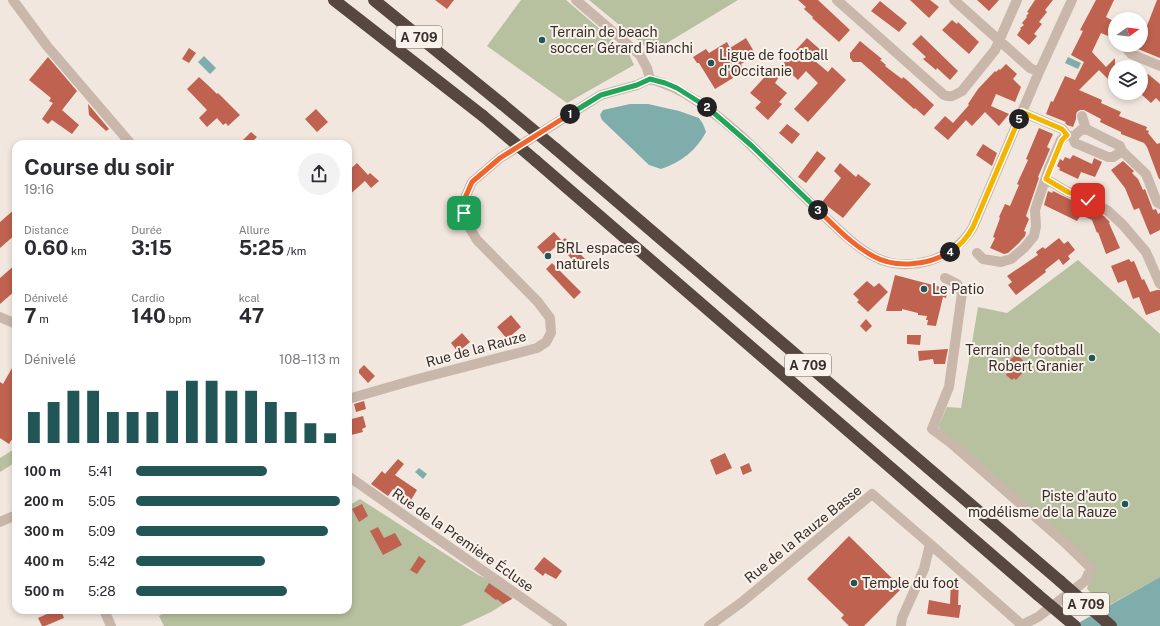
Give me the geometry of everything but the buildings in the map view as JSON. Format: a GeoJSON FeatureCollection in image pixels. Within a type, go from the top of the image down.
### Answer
{"type":"FeatureCollection","features":[{"type":"Feature","properties":{"kind":"highway","name":"A 709"},"geometry":{"type":"LineString","coordinates":[[334,0],[483,116],[1074,626]]}},
{"type":"Feature","properties":{"kind":"highway","name":"A 709"},"geometry":{"type":"LineString","coordinates":[[374,0],[556,149],[1111,626]]}},
{"type":"Feature","properties":{"kind":"street"},"geometry":{"type":"LineString","coordinates":[[13,0],[47,46],[128,140]]}},
{"type":"Feature","properties":{"kind":"street"},"geometry":{"type":"LineString","coordinates":[[576,0],[640,55],[647,68],[650,79],[677,88],[704,105],[752,146],[842,233],[873,257],[898,264],[920,263],[940,258],[956,248],[968,236],[1072,0]]}},
{"type":"Feature","properties":{"kind":"street"},"geometry":{"type":"LineString","coordinates":[[837,0],[944,95],[949,97],[955,96],[962,91],[995,50],[1017,0]]}},
{"type":"Feature","properties":{"kind":"street"},"geometry":{"type":"LineString","coordinates":[[954,0],[1030,68],[1039,72]]}},
{"type":"Feature","properties":{"kind":"street"},"geometry":{"type":"LineString","coordinates":[[1129,52],[1160,66]]}},
{"type":"Feature","properties":{"kind":"street","name":"Rue de la Rauze"},"geometry":{"type":"LineString","coordinates":[[352,398],[537,348],[546,342],[552,333],[550,318],[538,302],[477,240],[469,227],[464,213],[465,198],[472,182],[500,158],[601,95],[637,85],[650,79]]}},
{"type":"Feature","properties":{"kind":"street"},"geometry":{"type":"LineString","coordinates":[[1022,112],[1062,129],[1075,143],[1108,157],[1113,157],[1122,151]]}},
{"type":"Feature","properties":{"kind":"street"},"geometry":{"type":"LineString","coordinates":[[1082,116],[1086,129]]}},
{"type":"Feature","properties":{"kind":"street"},"geometry":{"type":"LineString","coordinates":[[977,253],[983,259],[1001,262],[1011,258],[1024,248],[1034,236],[1036,226],[1036,210],[1046,179],[1062,140],[1081,130],[1086,129],[1120,146],[1122,151],[1146,174],[1157,202],[1160,204]]}},
{"type":"Feature","properties":{"kind":"street"},"geometry":{"type":"LineString","coordinates":[[1046,179],[1108,211],[1123,225],[1146,252],[1160,284]]}},
{"type":"Feature","properties":{"kind":"street"},"geometry":{"type":"LineString","coordinates":[[901,626],[902,618],[924,569],[930,544],[1022,625],[1038,617],[1085,581],[1091,568],[1057,536],[951,443],[932,429],[950,387],[962,293],[957,284],[945,278]]}},
{"type":"Feature","properties":{"kind":"street"},"geometry":{"type":"LineString","coordinates":[[0,317],[12,322]]}},
{"type":"Feature","properties":{"kind":"street","name":"Rue de la Première Écluse"},"geometry":{"type":"LineString","coordinates":[[352,479],[562,626]]}},
{"type":"Feature","properties":{"kind":"street","name":"Rue de la Rauze Basse"},"geometry":{"type":"LineString","coordinates":[[709,626],[742,602],[872,494],[930,544]]}},
{"type":"Feature","properties":{"kind":"street"},"geometry":{"type":"LineString","coordinates":[[0,522],[12,517]]}},
{"type":"Feature","properties":{"kind":"street"},"geometry":{"type":"LineString","coordinates":[[106,614],[111,626]]}},
{"type":"Feature","properties":{"kind":"green space"},"geometry":{"type":"Polygon","coordinates":[[[521,0],[566,0],[629,54],[634,65],[567,103],[487,46],[521,0]]]}},
{"type":"Feature","properties":{"kind":"green space"},"geometry":{"type":"Polygon","coordinates":[[[589,0],[738,0],[652,52],[589,0]]]}},
{"type":"Feature","properties":{"kind":"green space"},"geometry":{"type":"Polygon","coordinates":[[[1078,260],[1160,334],[1160,577],[1106,607],[1087,589],[1093,570],[994,475],[938,427],[947,407],[961,408],[978,307],[1007,313],[1078,260]]]}},
{"type":"Feature","properties":{"kind":"green space"},"geometry":{"type":"Polygon","coordinates":[[[12,450],[12,464],[0,472],[0,458],[12,450]]]}},
{"type":"Feature","properties":{"kind":"green space"},"geometry":{"type":"Polygon","coordinates":[[[360,499],[478,575],[487,579],[513,598],[491,612],[461,626],[164,626],[159,616],[162,614],[352,614],[352,504],[360,499]]]}},
{"type":"Feature","properties":{"kind":"water"},"geometry":{"type":"Polygon","coordinates":[[[204,56],[216,68],[210,74],[198,62],[204,56]]]}},
{"type":"Feature","properties":{"kind":"water"},"geometry":{"type":"Polygon","coordinates":[[[1068,57],[1081,63],[1078,69],[1065,63],[1068,57]]]}},
{"type":"Feature","properties":{"kind":"water"},"geometry":{"type":"Polygon","coordinates":[[[630,104],[648,104],[679,111],[699,118],[706,132],[693,150],[675,163],[661,169],[649,165],[602,120],[600,115],[603,110],[630,104]]]}},
{"type":"Feature","properties":{"kind":"water"},"geometry":{"type":"Polygon","coordinates":[[[419,468],[427,474],[423,479],[415,472],[419,468]]]}},
{"type":"Feature","properties":{"kind":"water"},"geometry":{"type":"Polygon","coordinates":[[[1160,577],[1160,626],[1073,626],[1160,577]]]}},
{"type":"Feature","properties":{"kind":"place","name":"Terrain de beach soccer Gérard Bianchi"},"geometry":{"type":"Point","coordinates":[542,40]}},
{"type":"Feature","properties":{"kind":"place","name":"Ligue de football d'Occitanie"},"geometry":{"type":"Point","coordinates":[711,63]}},
{"type":"Feature","properties":{"kind":"place","name":"BRL espaces naturels"},"geometry":{"type":"Point","coordinates":[548,256]}},
{"type":"Feature","properties":{"kind":"place","name":"Le Patio"},"geometry":{"type":"Point","coordinates":[924,289]}},
{"type":"Feature","properties":{"kind":"place","name":"Terrain de football Robert Granier"},"geometry":{"type":"Point","coordinates":[1092,358]}},
{"type":"Feature","properties":{"kind":"place","name":"Piste d'auto modélisme de la Rauze"},"geometry":{"type":"Point","coordinates":[1125,504]}},
{"type":"Feature","properties":{"kind":"place","name":"Temple du foot"},"geometry":{"type":"Point","coordinates":[854,583]}},
{"type":"Feature","properties":{"kind":"route"},"geometry":{"type":"LineString","coordinates":[[464,213],[465,198],[472,182],[500,158],[601,95],[637,85],[650,79],[677,88],[716,114],[752,146],[842,233],[864,251],[873,257],[882,260],[898,264],[911,264],[940,258],[956,248],[968,236],[1022,112],[1062,129],[1067,135],[1062,140],[1058,148],[1046,179],[1068,192],[1088,200]]}}]}
